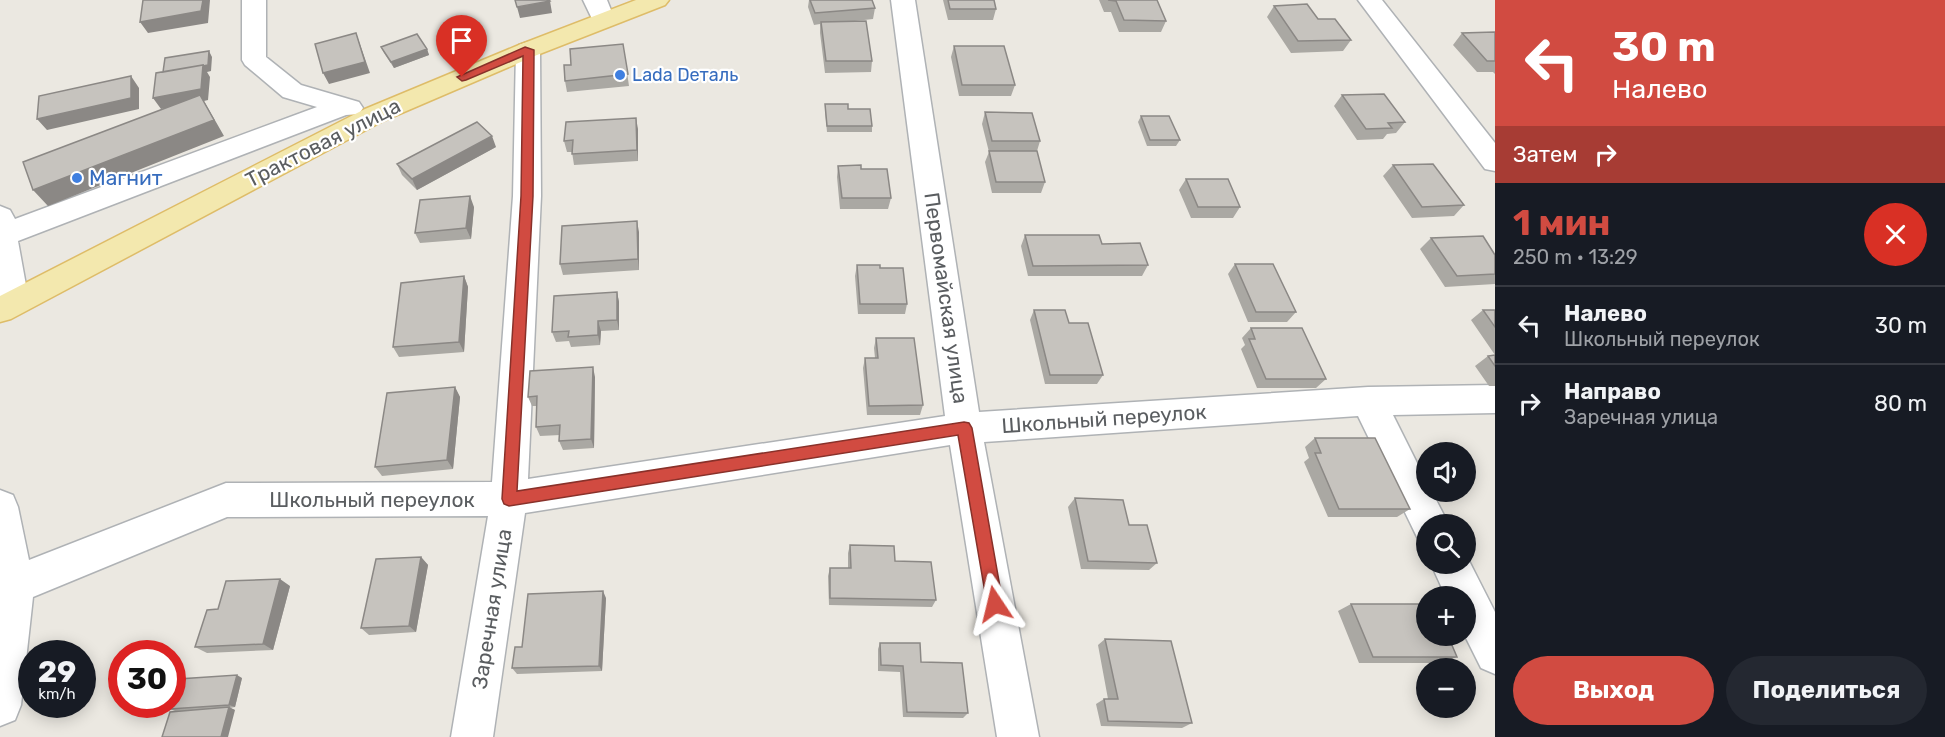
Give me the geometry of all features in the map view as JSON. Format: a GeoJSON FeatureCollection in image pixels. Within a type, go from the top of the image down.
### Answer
{"type":"FeatureCollection","features":[{"type":"Feature","properties":{"kind":"main road","name":"Трактовая улица"},"geometry":{"type":"LineString","coordinates":[[6,306],[374,114],[528,50],[599,10],[657,0]]}},
{"type":"Feature","properties":{"kind":"street"},"geometry":{"type":"LineString","coordinates":[[254,0],[254,60],[292,91],[374,114]]}},
{"type":"Feature","properties":{"kind":"street","name":"Первомайская улица"},"geometry":{"type":"LineString","coordinates":[[903,0],[964,428],[1018,737]]}},
{"type":"Feature","properties":{"kind":"street"},"geometry":{"type":"LineString","coordinates":[[1370,0],[1495,162]]}},
{"type":"Feature","properties":{"kind":"street","name":"Заречная улица"},"geometry":{"type":"LineString","coordinates":[[472,737],[509,499],[527,196],[528,50]]}},
{"type":"Feature","properties":{"kind":"street"},"geometry":{"type":"LineString","coordinates":[[6,306],[1,226],[345,106]]}},
{"type":"Feature","properties":{"kind":"street","name":"Школьный переулок"},"geometry":{"type":"LineString","coordinates":[[15,585],[226,500],[509,499],[964,428],[1368,401],[1495,399]]}},
{"type":"Feature","properties":{"kind":"street"},"geometry":{"type":"LineString","coordinates":[[1368,401],[1424,514]]}},
{"type":"Feature","properties":{"kind":"street"},"geometry":{"type":"LineString","coordinates":[[0,507],[15,585],[0,705]]}},
{"type":"Feature","properties":{"kind":"street"},"geometry":{"type":"LineString","coordinates":[[1455,574],[1495,654]]}},
{"type":"Feature","properties":{"kind":"building"},"geometry":{"type":"Polygon","coordinates":[[[143,0],[203,0],[201,11],[140,22],[143,0]]]}},
{"type":"Feature","properties":{"kind":"building"},"geometry":{"type":"Polygon","coordinates":[[[515,0],[549,0],[550,1],[517,7],[515,0]]]}},
{"type":"Feature","properties":{"kind":"building"},"geometry":{"type":"Polygon","coordinates":[[[810,0],[872,0],[875,8],[815,13],[810,0]]]}},
{"type":"Feature","properties":{"kind":"building"},"geometry":{"type":"Polygon","coordinates":[[[948,0],[994,0],[996,9],[950,9],[948,0]]]}},
{"type":"Feature","properties":{"kind":"building"},"geometry":{"type":"Polygon","coordinates":[[[1108,0],[1157,0],[1166,21],[1124,20],[1116,1],[1108,0]]]}},
{"type":"Feature","properties":{"kind":"building"},"geometry":{"type":"Polygon","coordinates":[[[1307,4],[1318,19],[1335,19],[1351,40],[1298,41],[1274,6],[1307,4]]]}},
{"type":"Feature","properties":{"kind":"building"},"geometry":{"type":"Polygon","coordinates":[[[866,21],[872,61],[826,61],[821,22],[866,21]]]}},
{"type":"Feature","properties":{"kind":"building"},"geometry":{"type":"Polygon","coordinates":[[[1495,32],[1495,61],[1487,61],[1462,33],[1495,32]]]}},
{"type":"Feature","properties":{"kind":"building"},"geometry":{"type":"Polygon","coordinates":[[[356,33],[365,62],[323,73],[315,44],[356,33]]]}},
{"type":"Feature","properties":{"kind":"building"},"geometry":{"type":"Polygon","coordinates":[[[417,34],[427,49],[391,62],[381,47],[417,34]]]}},
{"type":"Feature","properties":{"kind":"building"},"geometry":{"type":"Polygon","coordinates":[[[623,44],[628,74],[565,81],[564,65],[571,65],[570,49],[623,44]]]}},
{"type":"Feature","properties":{"kind":"building"},"geometry":{"type":"Polygon","coordinates":[[[954,46],[1004,46],[1015,85],[962,85],[954,46]]]}},
{"type":"Feature","properties":{"kind":"building"},"geometry":{"type":"Polygon","coordinates":[[[209,51],[208,65],[163,72],[165,58],[209,51]]]}},
{"type":"Feature","properties":{"kind":"building"},"geometry":{"type":"Polygon","coordinates":[[[203,65],[201,89],[153,98],[156,73],[203,65]]]}},
{"type":"Feature","properties":{"kind":"building"},"geometry":{"type":"Polygon","coordinates":[[[131,76],[131,98],[37,119],[39,96],[131,76]]]}},
{"type":"Feature","properties":{"kind":"building"},"geometry":{"type":"Polygon","coordinates":[[[1384,94],[1405,122],[1388,123],[1392,128],[1366,129],[1342,95],[1384,94]]]}},
{"type":"Feature","properties":{"kind":"building"},"geometry":{"type":"Polygon","coordinates":[[[200,95],[214,120],[33,190],[23,162],[200,95]]]}},
{"type":"Feature","properties":{"kind":"building"},"geometry":{"type":"Polygon","coordinates":[[[825,104],[848,104],[848,109],[870,109],[872,126],[827,126],[825,104]]]}},
{"type":"Feature","properties":{"kind":"building"},"geometry":{"type":"Polygon","coordinates":[[[985,112],[1032,113],[1040,141],[992,141],[985,112]]]}},
{"type":"Feature","properties":{"kind":"building"},"geometry":{"type":"Polygon","coordinates":[[[1141,116],[1169,116],[1180,140],[1150,140],[1141,116]]]}},
{"type":"Feature","properties":{"kind":"building"},"geometry":{"type":"Polygon","coordinates":[[[636,118],[637,150],[572,154],[573,140],[564,141],[566,122],[636,118]]]}},
{"type":"Feature","properties":{"kind":"building"},"geometry":{"type":"Polygon","coordinates":[[[477,122],[492,136],[412,179],[397,164],[477,122]]]}},
{"type":"Feature","properties":{"kind":"building"},"geometry":{"type":"Polygon","coordinates":[[[989,151],[1037,151],[1045,182],[996,182],[989,151]]]}},
{"type":"Feature","properties":{"kind":"building"},"geometry":{"type":"Polygon","coordinates":[[[1433,164],[1464,205],[1422,207],[1393,165],[1433,164]]]}},
{"type":"Feature","properties":{"kind":"building"},"geometry":{"type":"Polygon","coordinates":[[[861,165],[861,169],[887,169],[891,198],[842,198],[838,166],[861,165]]]}},
{"type":"Feature","properties":{"kind":"building"},"geometry":{"type":"Polygon","coordinates":[[[1186,179],[1228,179],[1240,207],[1198,207],[1186,179]]]}},
{"type":"Feature","properties":{"kind":"building"},"geometry":{"type":"Polygon","coordinates":[[[470,196],[466,228],[415,233],[420,200],[470,196]]]}},
{"type":"Feature","properties":{"kind":"building"},"geometry":{"type":"Polygon","coordinates":[[[637,221],[638,259],[560,264],[562,226],[637,221]]]}},
{"type":"Feature","properties":{"kind":"building"},"geometry":{"type":"Polygon","coordinates":[[[1025,235],[1099,235],[1102,244],[1140,243],[1148,265],[1033,266],[1025,235]]]}},
{"type":"Feature","properties":{"kind":"building"},"geometry":{"type":"Polygon","coordinates":[[[1483,236],[1495,255],[1495,274],[1457,276],[1431,238],[1483,236]]]}},
{"type":"Feature","properties":{"kind":"building"},"geometry":{"type":"Polygon","coordinates":[[[1235,264],[1273,264],[1296,312],[1256,312],[1235,264]]]}},
{"type":"Feature","properties":{"kind":"building"},"geometry":{"type":"Polygon","coordinates":[[[857,265],[903,268],[907,304],[860,304],[857,265]]]}},
{"type":"Feature","properties":{"kind":"building"},"geometry":{"type":"Polygon","coordinates":[[[464,276],[459,342],[393,347],[401,283],[464,276]]]}},
{"type":"Feature","properties":{"kind":"building"},"geometry":{"type":"Polygon","coordinates":[[[617,292],[617,320],[598,321],[598,335],[568,337],[569,331],[552,332],[554,296],[617,292]]]}},
{"type":"Feature","properties":{"kind":"building"},"geometry":{"type":"Polygon","coordinates":[[[1034,310],[1065,310],[1069,323],[1088,323],[1103,375],[1050,375],[1034,310]]]}},
{"type":"Feature","properties":{"kind":"building"},"geometry":{"type":"Polygon","coordinates":[[[1483,310],[1495,310],[1495,327],[1483,310]]]}},
{"type":"Feature","properties":{"kind":"building"},"geometry":{"type":"Polygon","coordinates":[[[1251,328],[1302,328],[1326,379],[1266,379],[1249,339],[1255,339],[1251,328]]]}},
{"type":"Feature","properties":{"kind":"building"},"geometry":{"type":"Polygon","coordinates":[[[876,338],[914,338],[923,405],[869,406],[865,358],[878,358],[876,338]]]}},
{"type":"Feature","properties":{"kind":"building"},"geometry":{"type":"Polygon","coordinates":[[[1495,355],[1495,366],[1488,356],[1495,355]]]}},
{"type":"Feature","properties":{"kind":"building"},"geometry":{"type":"Polygon","coordinates":[[[593,367],[591,439],[559,441],[560,425],[536,427],[537,396],[528,397],[530,371],[593,367]]]}},
{"type":"Feature","properties":{"kind":"building"},"geometry":{"type":"Polygon","coordinates":[[[455,387],[447,460],[375,467],[387,393],[455,387]]]}},
{"type":"Feature","properties":{"kind":"building"},"geometry":{"type":"Polygon","coordinates":[[[1315,438],[1375,438],[1410,509],[1339,509],[1315,453],[1321,453],[1315,438]]]}},
{"type":"Feature","properties":{"kind":"building"},"geometry":{"type":"Polygon","coordinates":[[[1075,498],[1123,500],[1129,525],[1147,525],[1157,563],[1088,561],[1075,498]]]}},
{"type":"Feature","properties":{"kind":"building"},"geometry":{"type":"Polygon","coordinates":[[[850,545],[894,546],[895,561],[931,562],[936,600],[830,598],[830,568],[851,568],[850,545]]]}},
{"type":"Feature","properties":{"kind":"building"},"geometry":{"type":"Polygon","coordinates":[[[421,557],[409,626],[361,628],[376,559],[421,557]]]}},
{"type":"Feature","properties":{"kind":"building"},"geometry":{"type":"Polygon","coordinates":[[[280,579],[263,644],[195,647],[207,610],[218,609],[226,581],[280,579]]]}},
{"type":"Feature","properties":{"kind":"building"},"geometry":{"type":"Polygon","coordinates":[[[603,591],[599,666],[512,668],[515,647],[522,647],[528,594],[603,591]]]}},
{"type":"Feature","properties":{"kind":"building"},"geometry":{"type":"Polygon","coordinates":[[[1351,604],[1416,604],[1416,646],[1452,646],[1457,657],[1373,657],[1351,604]]]}},
{"type":"Feature","properties":{"kind":"building"},"geometry":{"type":"Polygon","coordinates":[[[1105,639],[1171,641],[1192,723],[1108,721],[1104,699],[1118,699],[1105,639]]]}},
{"type":"Feature","properties":{"kind":"building"},"geometry":{"type":"Polygon","coordinates":[[[880,643],[920,643],[921,662],[962,663],[968,713],[907,712],[903,666],[881,665],[880,643]]]}},
{"type":"Feature","properties":{"kind":"building"},"geometry":{"type":"Polygon","coordinates":[[[237,675],[229,705],[186,708],[186,678],[237,675]]]}},
{"type":"Feature","properties":{"kind":"building"},"geometry":{"type":"Polygon","coordinates":[[[229,707],[221,737],[162,737],[168,718],[186,718],[186,711],[229,707]]]}},
{"type":"Feature","properties":{"kind":"place","name":"Lada Dеталь"},"geometry":{"type":"Point","coordinates":[620,75]}},
{"type":"Feature","properties":{"kind":"place","name":"Магнит"},"geometry":{"type":"Point","coordinates":[77,178]}},
{"type":"Feature","properties":{"kind":"route"},"geometry":{"type":"LineString","coordinates":[[462,77],[528,50],[527,196],[509,499],[964,428],[995,604]]}}]}
